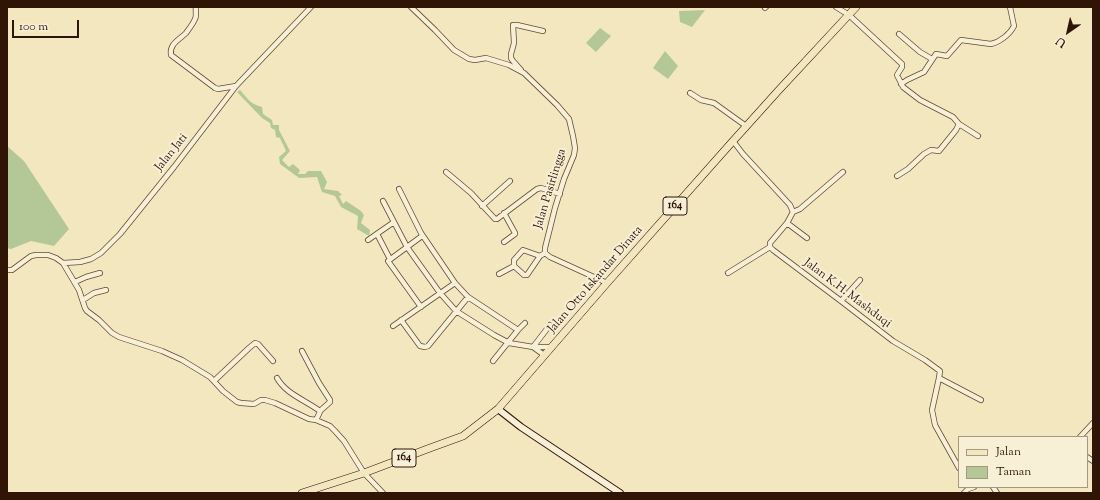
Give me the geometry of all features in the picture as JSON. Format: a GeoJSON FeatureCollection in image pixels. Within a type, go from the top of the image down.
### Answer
{"type":"FeatureCollection","features":[{"type":"Feature","properties":{"kind":"main road","name":"Jalan Otto Iskandar Dinata"},"geometry":{"type":"LineString","coordinates":[[302,493],[364,473],[463,436],[498,409],[746,126],[856,7]]}},
{"type":"Feature","properties":{"kind":"street"},"geometry":{"type":"LineString","coordinates":[[196,7],[196,19],[187,32],[175,42],[171,48],[171,55],[215,88],[235,87]]}},
{"type":"Feature","properties":{"kind":"street","name":"Jalan Jati"},"geometry":{"type":"LineString","coordinates":[[7,270],[12,270],[32,256],[40,254],[56,258],[64,263],[80,262],[91,259],[101,253],[113,242],[174,167],[235,87],[311,7]]}},
{"type":"Feature","properties":{"kind":"street","name":"Jalan Pasirlingga"},"geometry":{"type":"LineString","coordinates":[[411,7],[436,30],[454,50],[468,59],[475,60],[486,58],[509,65],[524,73],[557,105],[569,119],[575,148],[574,155],[555,208],[545,253]]}},
{"type":"Feature","properties":{"kind":"street"},"geometry":{"type":"LineString","coordinates":[[836,7],[848,15],[902,64],[902,67],[897,75],[902,87],[920,100],[953,117],[959,124],[978,136]]}},
{"type":"Feature","properties":{"kind":"street"},"geometry":{"type":"LineString","coordinates":[[901,84],[924,72],[936,54],[947,56],[962,40],[988,44],[996,43],[1014,26],[1010,7]]}},
{"type":"Feature","properties":{"kind":"street"},"geometry":{"type":"LineString","coordinates":[[524,73],[511,58],[514,43],[513,25],[543,31]]}},
{"type":"Feature","properties":{"kind":"street"},"geometry":{"type":"LineString","coordinates":[[899,34],[920,52],[932,59]]}},
{"type":"Feature","properties":{"kind":"street"},"geometry":{"type":"LineString","coordinates":[[690,93],[701,100],[714,103],[746,126]]}},
{"type":"Feature","properties":{"kind":"street"},"geometry":{"type":"LineString","coordinates":[[897,176],[908,169],[924,154],[931,150],[939,151],[959,124]]}},
{"type":"Feature","properties":{"kind":"street"},"geometry":{"type":"LineString","coordinates":[[733,141],[790,205],[793,212]]}},
{"type":"Feature","properties":{"kind":"street"},"geometry":{"type":"LineString","coordinates":[[446,172],[471,193],[495,219],[537,189],[541,188],[560,194]]}},
{"type":"Feature","properties":{"kind":"street"},"geometry":{"type":"LineString","coordinates":[[728,273],[770,247],[770,243],[787,223],[793,212],[800,209],[843,172]]}},
{"type":"Feature","properties":{"kind":"street"},"geometry":{"type":"LineString","coordinates":[[482,206],[510,182]]}},
{"type":"Feature","properties":{"kind":"street"},"geometry":{"type":"LineString","coordinates":[[399,189],[422,236],[455,283],[468,297],[518,330]]}},
{"type":"Feature","properties":{"kind":"street"},"geometry":{"type":"LineString","coordinates":[[383,201],[407,247],[440,293],[456,311],[509,343],[533,347],[551,347]]}},
{"type":"Feature","properties":{"kind":"street"},"geometry":{"type":"LineString","coordinates":[[504,213],[515,232],[515,234],[504,242]]}},
{"type":"Feature","properties":{"kind":"street"},"geometry":{"type":"LineString","coordinates":[[368,240],[394,222]]}},
{"type":"Feature","properties":{"kind":"street"},"geometry":{"type":"LineString","coordinates":[[787,223],[807,238]]}},
{"type":"Feature","properties":{"kind":"street"},"geometry":{"type":"LineString","coordinates":[[377,234],[390,258],[388,262],[421,307]]}},
{"type":"Feature","properties":{"kind":"street"},"geometry":{"type":"LineString","coordinates":[[390,258],[422,236]]}},
{"type":"Feature","properties":{"kind":"street","name":"Jalan K.H. Mashduqi"},"geometry":{"type":"LineString","coordinates":[[770,247],[796,269],[893,341],[934,366],[940,371],[939,378]]}},
{"type":"Feature","properties":{"kind":"street"},"geometry":{"type":"LineString","coordinates":[[540,256],[523,250],[514,260],[514,266],[524,275],[527,275],[540,256],[545,253],[550,257],[607,283]]}},
{"type":"Feature","properties":{"kind":"street"},"geometry":{"type":"LineString","coordinates":[[64,263],[75,282],[87,311],[112,333],[119,337],[174,356],[203,372],[237,402],[254,404],[261,400],[265,400],[275,403],[309,419],[316,420],[330,426],[347,445],[364,473],[382,493]]}},
{"type":"Feature","properties":{"kind":"street"},"geometry":{"type":"LineString","coordinates":[[499,274],[514,266]]}},
{"type":"Feature","properties":{"kind":"street"},"geometry":{"type":"LineString","coordinates":[[75,282],[100,273]]}},
{"type":"Feature","properties":{"kind":"street"},"geometry":{"type":"LineString","coordinates":[[841,301],[860,280]]}},
{"type":"Feature","properties":{"kind":"street"},"geometry":{"type":"LineString","coordinates":[[393,326],[455,283]]}},
{"type":"Feature","properties":{"kind":"street"},"geometry":{"type":"LineString","coordinates":[[83,300],[94,293],[106,290]]}},
{"type":"Feature","properties":{"kind":"street"},"geometry":{"type":"LineString","coordinates":[[401,320],[420,346],[428,346],[468,297]]}},
{"type":"Feature","properties":{"kind":"street"},"geometry":{"type":"LineString","coordinates":[[493,361],[525,323]]}},
{"type":"Feature","properties":{"kind":"street"},"geometry":{"type":"LineString","coordinates":[[533,347],[550,325]]}},
{"type":"Feature","properties":{"kind":"street"},"geometry":{"type":"LineString","coordinates":[[214,381],[255,343],[258,344],[273,361]]}},
{"type":"Feature","properties":{"kind":"street"},"geometry":{"type":"LineString","coordinates":[[533,347],[544,355]]}},
{"type":"Feature","properties":{"kind":"street"},"geometry":{"type":"LineString","coordinates":[[302,351],[330,400],[320,411],[316,420]]}},
{"type":"Feature","properties":{"kind":"street"},"geometry":{"type":"LineString","coordinates":[[277,378],[286,389],[320,411]]}},
{"type":"Feature","properties":{"kind":"street"},"geometry":{"type":"LineString","coordinates":[[958,466],[935,425],[932,414],[939,378],[981,400]]}},
{"type":"Feature","properties":{"kind":"street"},"geometry":{"type":"LineString","coordinates":[[498,409],[521,427],[620,493]]}},
{"type":"Feature","properties":{"kind":"street"},"geometry":{"type":"LineString","coordinates":[[1081,436],[1093,423]]}},
{"type":"Feature","properties":{"kind":"green space"},"geometry":{"type":"Polygon","coordinates":[[[705,10],[692,27],[680,22],[679,11],[705,10]]]}},
{"type":"Feature","properties":{"kind":"green space"},"geometry":{"type":"Polygon","coordinates":[[[600,28],[611,36],[596,52],[586,43],[600,28]]]}},
{"type":"Feature","properties":{"kind":"green space"},"geometry":{"type":"Polygon","coordinates":[[[665,51],[678,66],[668,79],[653,68],[665,51]]]}},
{"type":"Feature","properties":{"kind":"green space"},"geometry":{"type":"Polygon","coordinates":[[[240,90],[252,103],[262,107],[263,114],[272,120],[273,125],[279,125],[279,130],[290,151],[282,160],[289,167],[293,164],[300,170],[298,174],[305,174],[308,171],[321,171],[327,182],[324,189],[338,191],[342,195],[339,196],[343,204],[346,201],[361,211],[364,215],[361,223],[370,230],[369,236],[357,229],[358,216],[341,207],[335,196],[322,192],[317,177],[299,178],[280,164],[279,157],[286,151],[280,138],[276,137],[275,130],[271,128],[270,123],[262,118],[237,92],[240,90]]]}},
{"type":"Feature","properties":{"kind":"green space"},"geometry":{"type":"Polygon","coordinates":[[[7,146],[24,161],[69,229],[54,246],[31,241],[11,249],[7,248],[7,146]]]}}]}
